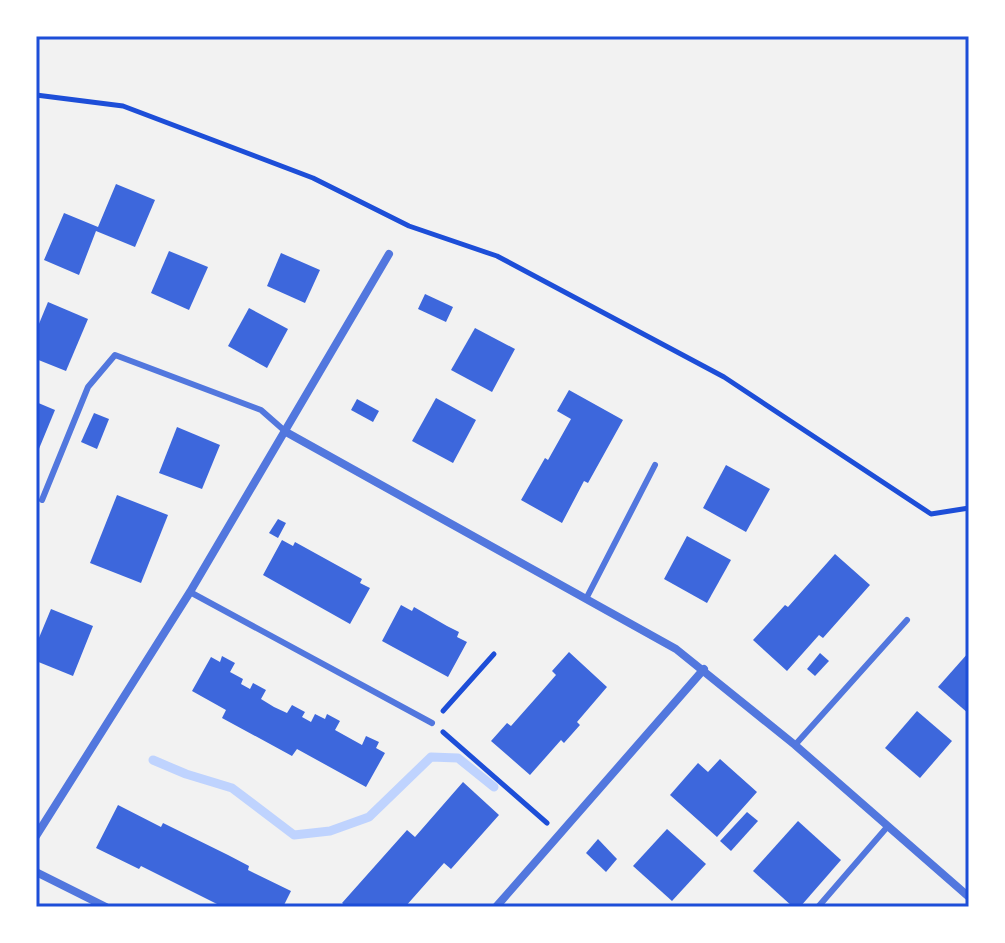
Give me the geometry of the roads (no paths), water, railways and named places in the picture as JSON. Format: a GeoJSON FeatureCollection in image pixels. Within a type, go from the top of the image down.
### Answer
{"type":"FeatureCollection","features":[{"type":"Feature","properties":{"kind":"street"},"geometry":{"type":"LineString","coordinates":[[36,836],[190,592],[389,254]]}},
{"type":"Feature","properties":{"kind":"street"},"geometry":{"type":"LineString","coordinates":[[286,432],[676,649],[795,745],[969,897]]}},
{"type":"Feature","properties":{"kind":"street"},"geometry":{"type":"LineString","coordinates":[[496,907],[704,669]]}},
{"type":"Feature","properties":{"kind":"street"},"geometry":{"type":"LineString","coordinates":[[36,872],[106,907]]}},
{"type":"Feature","properties":{"kind":"lane"},"geometry":{"type":"LineString","coordinates":[[42,500],[88,387],[115,355],[261,410],[286,432]]}},
{"type":"Feature","properties":{"kind":"lane"},"geometry":{"type":"LineString","coordinates":[[587,597],[655,465]]}},
{"type":"Feature","properties":{"kind":"lane"},"geometry":{"type":"LineString","coordinates":[[190,592],[432,723]]}},
{"type":"Feature","properties":{"kind":"lane"},"geometry":{"type":"LineString","coordinates":[[795,745],[907,620]]}},
{"type":"Feature","properties":{"kind":"lane"},"geometry":{"type":"LineString","coordinates":[[818,907],[888,826]]}},
{"type":"Feature","properties":{"kind":"waterway"},"geometry":{"type":"LineString","coordinates":[[153,760],[232,788],[294,835],[330,831],[369,817],[431,757],[458,758],[494,787]]}}]}
